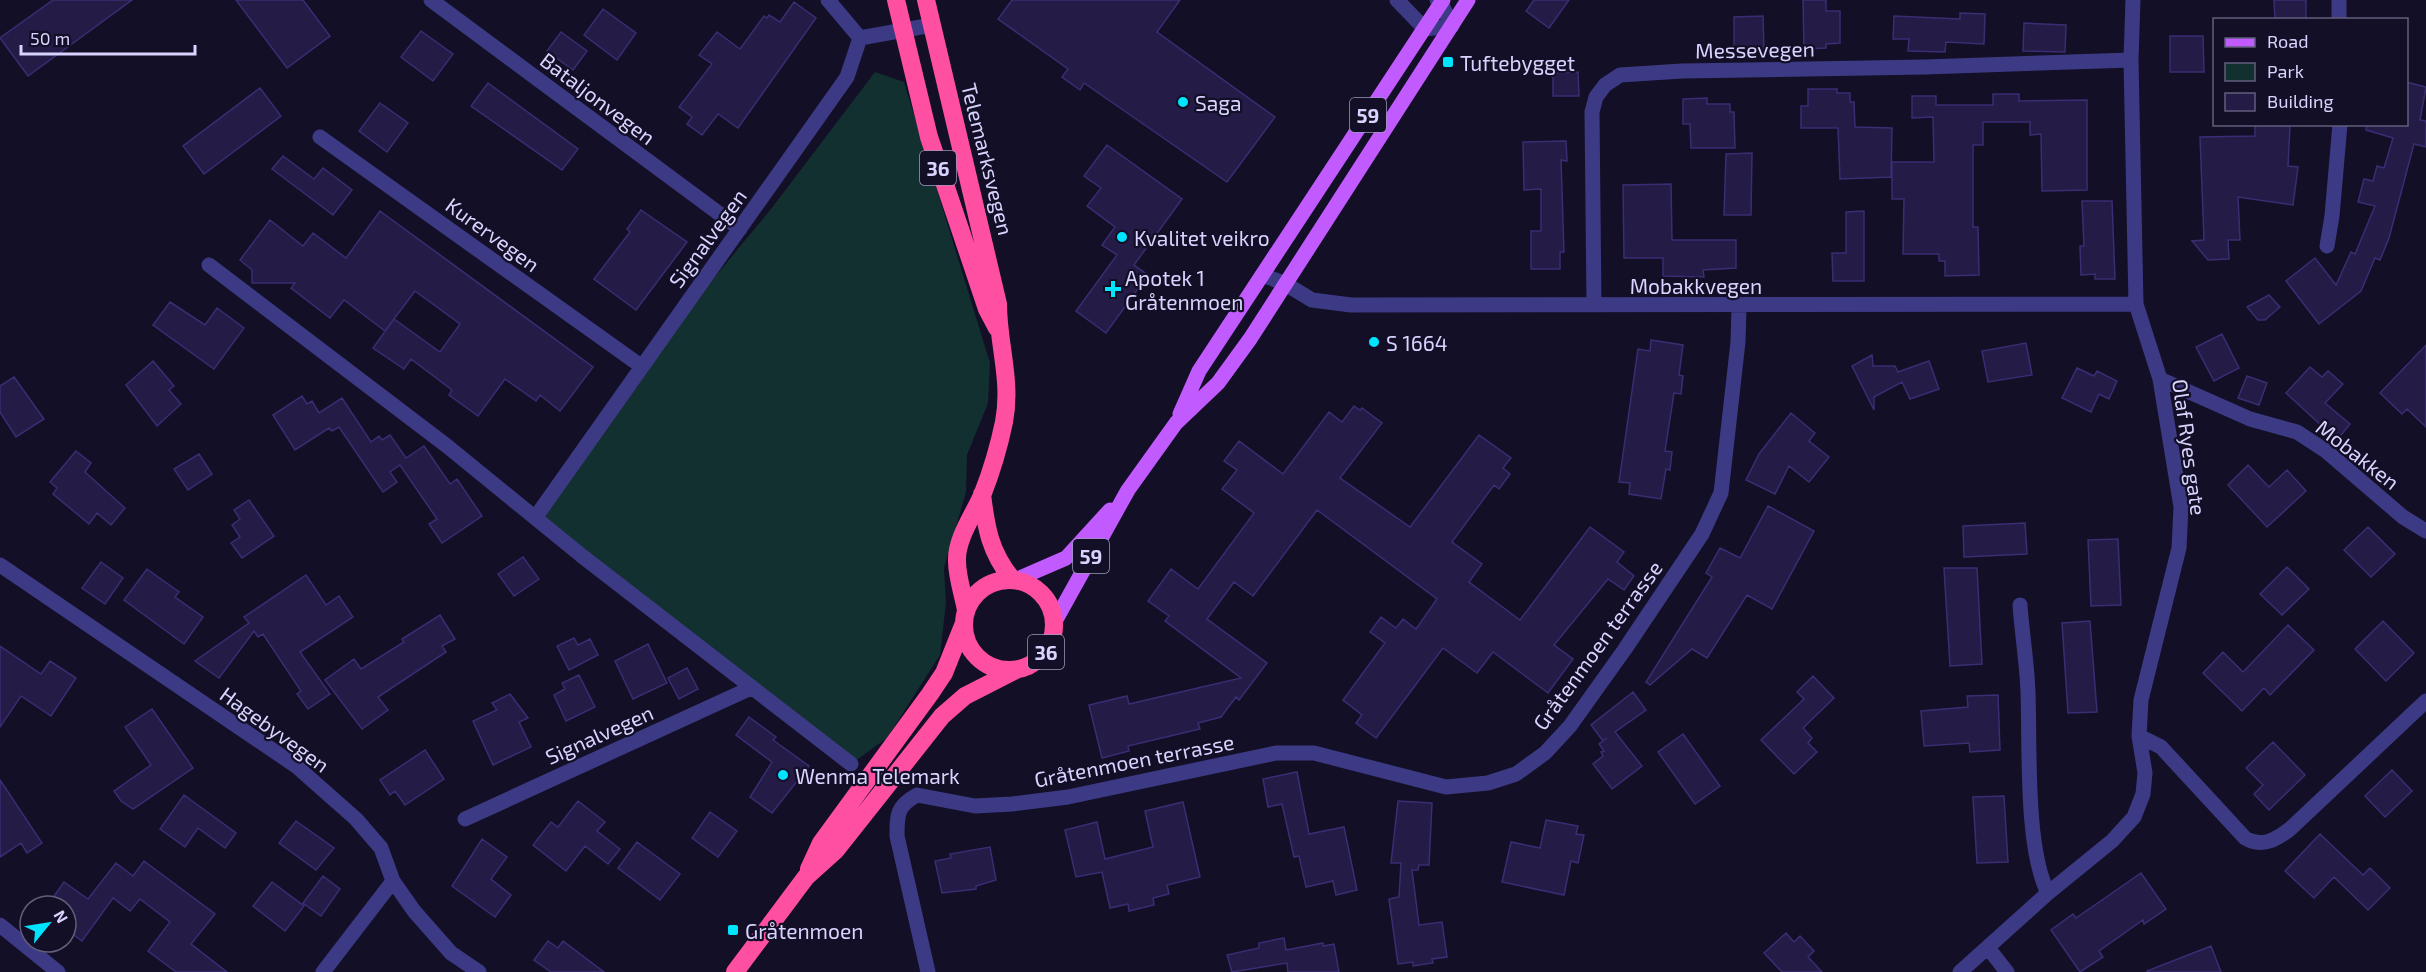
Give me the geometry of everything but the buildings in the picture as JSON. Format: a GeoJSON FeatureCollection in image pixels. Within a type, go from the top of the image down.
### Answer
{"type":"FeatureCollection","features":[{"type":"Feature","properties":{"kind":"highway","name":"Telemarksvegen"},"geometry":{"type":"LineString","coordinates":[[896,0],[928,137],[987,309],[998,330],[1006,364],[1007,395],[1004,423],[982,494],[966,529],[957,558],[965,617]]}},
{"type":"Feature","properties":{"kind":"highway","name":"Telemarksvegen"},"geometry":{"type":"LineString","coordinates":[[926,0],[999,304],[998,330]]}},
{"type":"Feature","properties":{"kind":"highway","name":"Telemarksvegen"},"geometry":{"type":"LineString","coordinates":[[982,494],[986,527],[997,561],[1014,580]]}},
{"type":"Feature","properties":{"kind":"highway","name":"36"},"geometry":{"type":"LineString","coordinates":[[735,972],[806,877],[836,850],[886,789],[928,732],[954,704],[1040,659],[1048,649],[1054,623],[1052,610],[1044,597],[1027,583],[1014,580],[992,583],[982,589],[965,617],[944,673],[821,843],[806,877]]}},
{"type":"Feature","properties":{"kind":"highway","name":"36"},"geometry":{"type":"LineString","coordinates":[[965,617],[970,648],[978,659],[990,666],[1016,670]]}},
{"type":"Feature","properties":{"kind":"main road","name":"59"},"geometry":{"type":"LineString","coordinates":[[1054,623],[1128,490],[1176,423],[1218,383],[1468,0]]}},
{"type":"Feature","properties":{"kind":"main road","name":"59"},"geometry":{"type":"LineString","coordinates":[[1176,423],[1199,371],[1425,29],[1440,1]]}},
{"type":"Feature","properties":{"kind":"main road","name":"59"},"geometry":{"type":"LineString","coordinates":[[1014,580],[1066,558],[1128,490]]}},
{"type":"Feature","properties":{"kind":"street","name":"Bataljonvegen"},"geometry":{"type":"LineString","coordinates":[[431,0],[740,229]]}},
{"type":"Feature","properties":{"kind":"street"},"geometry":{"type":"LineString","coordinates":[[828,0],[860,38],[932,25]]}},
{"type":"Feature","properties":{"kind":"street"},"geometry":{"type":"LineString","coordinates":[[1397,0],[1425,29],[1452,26],[1440,1]]}},
{"type":"Feature","properties":{"kind":"street","name":"Olaf Ryes gate"},"geometry":{"type":"LineString","coordinates":[[1960,972],[1989,949],[2048,893],[2112,842],[2134,817],[2143,794],[2145,773],[2139,736],[2141,700],[2179,548],[2181,507],[2160,379],[2136,304],[2131,60],[2133,0]]}},
{"type":"Feature","properties":{"kind":"street"},"geometry":{"type":"LineString","coordinates":[[2338,0],[2339,18]]}},
{"type":"Feature","properties":{"kind":"street","name":"Signalvegen"},"geometry":{"type":"LineString","coordinates":[[535,518],[847,77],[860,38]]}},
{"type":"Feature","properties":{"kind":"street","name":"Messevegen"},"geometry":{"type":"LineString","coordinates":[[1594,305],[1592,112],[1596,97],[1605,85],[1620,75],[1682,71],[1925,67],[2131,60]]}},
{"type":"Feature","properties":{"kind":"street"},"geometry":{"type":"LineString","coordinates":[[2326,246],[2333,207],[2340,126]]}},
{"type":"Feature","properties":{"kind":"street","name":"Kurervegen"},"geometry":{"type":"LineString","coordinates":[[320,137],[641,366]]}},
{"type":"Feature","properties":{"kind":"street"},"geometry":{"type":"LineString","coordinates":[[209,265],[447,446],[535,518],[851,764]]}},
{"type":"Feature","properties":{"kind":"street","name":"Mobakkvegen"},"geometry":{"type":"LineString","coordinates":[[1262,275],[1284,283],[1312,300],[1351,305],[2136,304]]}},
{"type":"Feature","properties":{"kind":"street","name":"Gråtenmoen terrasse"},"geometry":{"type":"LineString","coordinates":[[928,972],[897,836],[897,816],[904,802],[917,795],[975,806],[1068,798],[1276,753],[1314,753],[1446,787],[1488,783],[1516,774],[1545,753],[1569,726],[1625,649],[1706,524],[1721,493],[1738,342],[1739,306]]}},
{"type":"Feature","properties":{"kind":"street","name":"Mobakken"},"geometry":{"type":"LineString","coordinates":[[2160,379],[2250,419],[2297,432],[2326,451],[2403,517],[2426,531]]}},
{"type":"Feature","properties":{"kind":"street","name":"Hagebyvegen"},"geometry":{"type":"LineString","coordinates":[[0,565],[296,766],[356,819],[381,848],[393,881],[414,911],[451,953],[479,972]]}},
{"type":"Feature","properties":{"kind":"street"},"geometry":{"type":"LineString","coordinates":[[2020,605],[2028,688],[2035,847],[2041,878],[2048,893]]}},
{"type":"Feature","properties":{"kind":"street","name":"Signalvegen"},"geometry":{"type":"LineString","coordinates":[[465,819],[751,688]]}},
{"type":"Feature","properties":{"kind":"street"},"geometry":{"type":"LineString","coordinates":[[2139,736],[2161,747],[2210,803],[2251,842],[2273,840],[2310,809],[2426,701]]}},
{"type":"Feature","properties":{"kind":"street"},"geometry":{"type":"LineString","coordinates":[[323,972],[393,881]]}},
{"type":"Feature","properties":{"kind":"street"},"geometry":{"type":"LineString","coordinates":[[0,925],[58,972]]}},
{"type":"Feature","properties":{"kind":"street"},"geometry":{"type":"LineString","coordinates":[[1989,949],[2007,972]]}},
{"type":"Feature","properties":{"kind":"green space"},"geometry":{"type":"Polygon","coordinates":[[[875,72],[904,82],[990,363],[988,403],[967,455],[966,492],[944,568],[946,603],[940,655],[887,738],[851,764],[535,518],[641,366],[771,209],[875,72]]]}},
{"type":"Feature","properties":{"kind":"place","name":"Tuftebygget"},"geometry":{"type":"Point","coordinates":[1448,62]}},
{"type":"Feature","properties":{"kind":"place","name":"Saga"},"geometry":{"type":"Point","coordinates":[1183,102]}},
{"type":"Feature","properties":{"kind":"place","name":"Kvalitet veikro"},"geometry":{"type":"Point","coordinates":[1122,237]}},
{"type":"Feature","properties":{"kind":"place","name":"Apotek 1 Gråtenmoen"},"geometry":{"type":"Point","coordinates":[1113,289]}},
{"type":"Feature","properties":{"kind":"place","name":"S 1664"},"geometry":{"type":"Point","coordinates":[1374,342]}},
{"type":"Feature","properties":{"kind":"place","name":"Wenma Telemark"},"geometry":{"type":"Point","coordinates":[783,775]}},
{"type":"Feature","properties":{"kind":"place","name":"Gråtenmoen"},"geometry":{"type":"Point","coordinates":[733,930]}}]}
